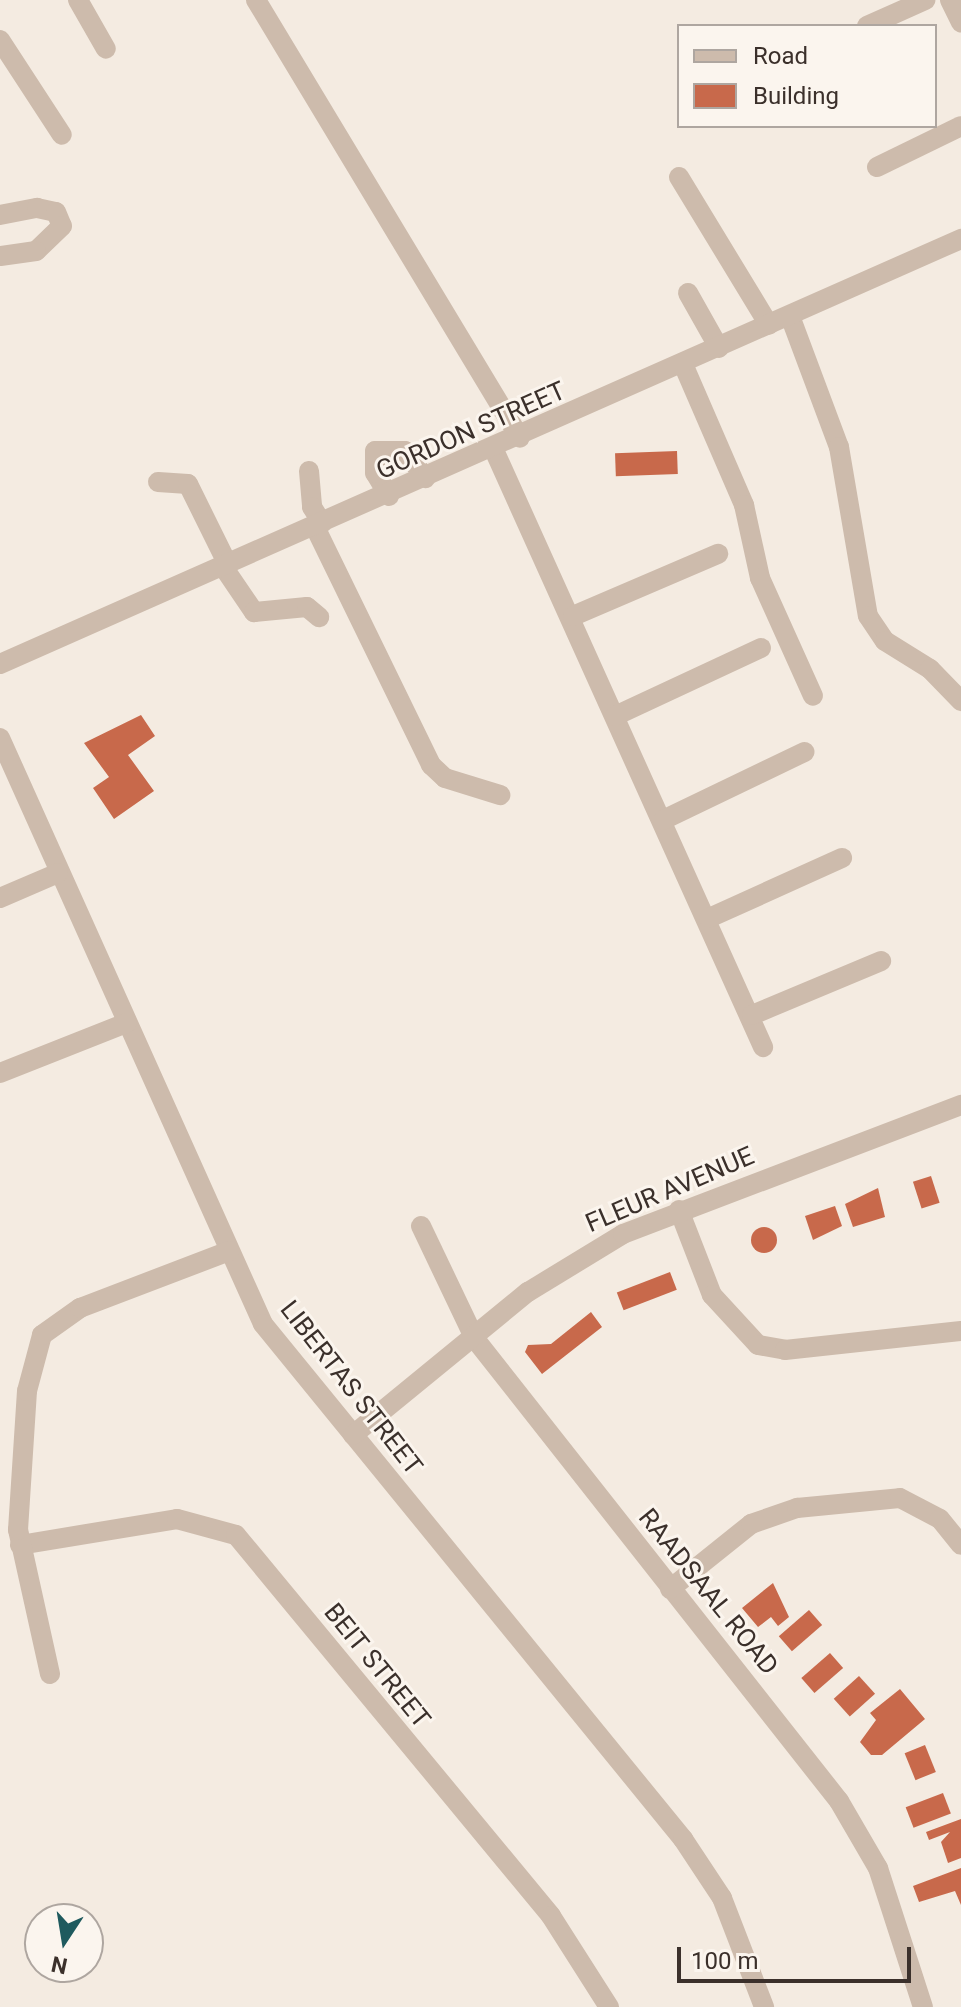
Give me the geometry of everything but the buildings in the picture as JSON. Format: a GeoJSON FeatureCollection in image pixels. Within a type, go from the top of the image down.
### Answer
{"type":"FeatureCollection","features":[{"type":"Feature","properties":{"kind":"street"},"geometry":{"type":"LineString","coordinates":[[78,0],[106,49]]}},
{"type":"Feature","properties":{"kind":"street"},"geometry":{"type":"LineString","coordinates":[[256,0],[520,438]]}},
{"type":"Feature","properties":{"kind":"street"},"geometry":{"type":"LineString","coordinates":[[871,24],[925,0]]}},
{"type":"Feature","properties":{"kind":"street"},"geometry":{"type":"LineString","coordinates":[[950,0],[961,23]]}},
{"type":"Feature","properties":{"kind":"street"},"geometry":{"type":"LineString","coordinates":[[0,40],[62,135]]}},
{"type":"Feature","properties":{"kind":"street"},"geometry":{"type":"LineString","coordinates":[[877,167],[961,126]]}},
{"type":"Feature","properties":{"kind":"street"},"geometry":{"type":"LineString","coordinates":[[679,177],[769,325]]}},
{"type":"Feature","properties":{"kind":"street"},"geometry":{"type":"LineString","coordinates":[[0,215],[37,208],[56,212],[62,226],[36,251],[0,256]]}},
{"type":"Feature","properties":{"kind":"street","name":"GORDON STREET"},"geometry":{"type":"LineString","coordinates":[[0,664],[224,564],[494,450],[961,239]]}},
{"type":"Feature","properties":{"kind":"street"},"geometry":{"type":"LineString","coordinates":[[688,293],[719,348]]}},
{"type":"Feature","properties":{"kind":"street"},"geometry":{"type":"LineString","coordinates":[[790,316],[839,447],[868,616],[885,641],[930,669],[961,701]]}},
{"type":"Feature","properties":{"kind":"street"},"geometry":{"type":"LineString","coordinates":[[683,364],[744,505],[760,578],[813,696]]}},
{"type":"Feature","properties":{"kind":"street"},"geometry":{"type":"LineString","coordinates":[[494,450],[573,616],[615,716],[752,1015],[763,1047]]}},
{"type":"Feature","properties":{"kind":"street"},"geometry":{"type":"LineString","coordinates":[[389,496],[375,473],[375,451],[405,451],[425,478]]}},
{"type":"Feature","properties":{"kind":"street"},"geometry":{"type":"LineString","coordinates":[[309,471],[312,507],[319,525],[431,765],[445,778],[500,795]]}},
{"type":"Feature","properties":{"kind":"street"},"geometry":{"type":"LineString","coordinates":[[158,482],[188,484],[224,564],[254,612],[307,607],[319,617]]}},
{"type":"Feature","properties":{"kind":"street"},"geometry":{"type":"LineString","coordinates":[[573,616],[718,554]]}},
{"type":"Feature","properties":{"kind":"street"},"geometry":{"type":"LineString","coordinates":[[615,716],[761,648]]}},
{"type":"Feature","properties":{"kind":"street","name":"LIBERTAS STREET"},"geometry":{"type":"LineString","coordinates":[[0,738],[6,770],[58,873],[263,1324],[683,1839],[722,1898],[764,2007]]}},
{"type":"Feature","properties":{"kind":"street"},"geometry":{"type":"LineString","coordinates":[[663,820],[804,752]]}},
{"type":"Feature","properties":{"kind":"street"},"geometry":{"type":"LineString","coordinates":[[709,918],[842,858]]}},
{"type":"Feature","properties":{"kind":"street"},"geometry":{"type":"LineString","coordinates":[[0,898],[58,873]]}},
{"type":"Feature","properties":{"kind":"street"},"geometry":{"type":"LineString","coordinates":[[752,1015],[881,961]]}},
{"type":"Feature","properties":{"kind":"street"},"geometry":{"type":"LineString","coordinates":[[0,1073],[126,1023]]}},
{"type":"Feature","properties":{"kind":"street","name":"FLEUR AVENUE"},"geometry":{"type":"LineString","coordinates":[[353,1435],[577,1259],[679,1210],[961,1105]]}},
{"type":"Feature","properties":{"kind":"street"},"geometry":{"type":"LineString","coordinates":[[679,1210],[712,1295],[758,1345],[785,1350],[961,1331]]}},
{"type":"Feature","properties":{"kind":"street","name":"RAADSAAL ROAD"},"geometry":{"type":"LineString","coordinates":[[421,1226],[475,1339],[839,1801],[878,1868],[923,2007]]}},
{"type":"Feature","properties":{"kind":"street"},"geometry":{"type":"LineString","coordinates":[[50,1674],[20,1545],[27,1391],[42,1335],[80,1308],[229,1251]]}},
{"type":"Feature","properties":{"kind":"street"},"geometry":{"type":"LineString","coordinates":[[670,1589],[751,1524],[797,1508],[900,1498],[940,1519],[961,1545]]}},
{"type":"Feature","properties":{"kind":"street","name":"BEIT STREET"},"geometry":{"type":"LineString","coordinates":[[20,1545],[177,1519],[236,1535],[551,1916],[609,2007]]}}]}
